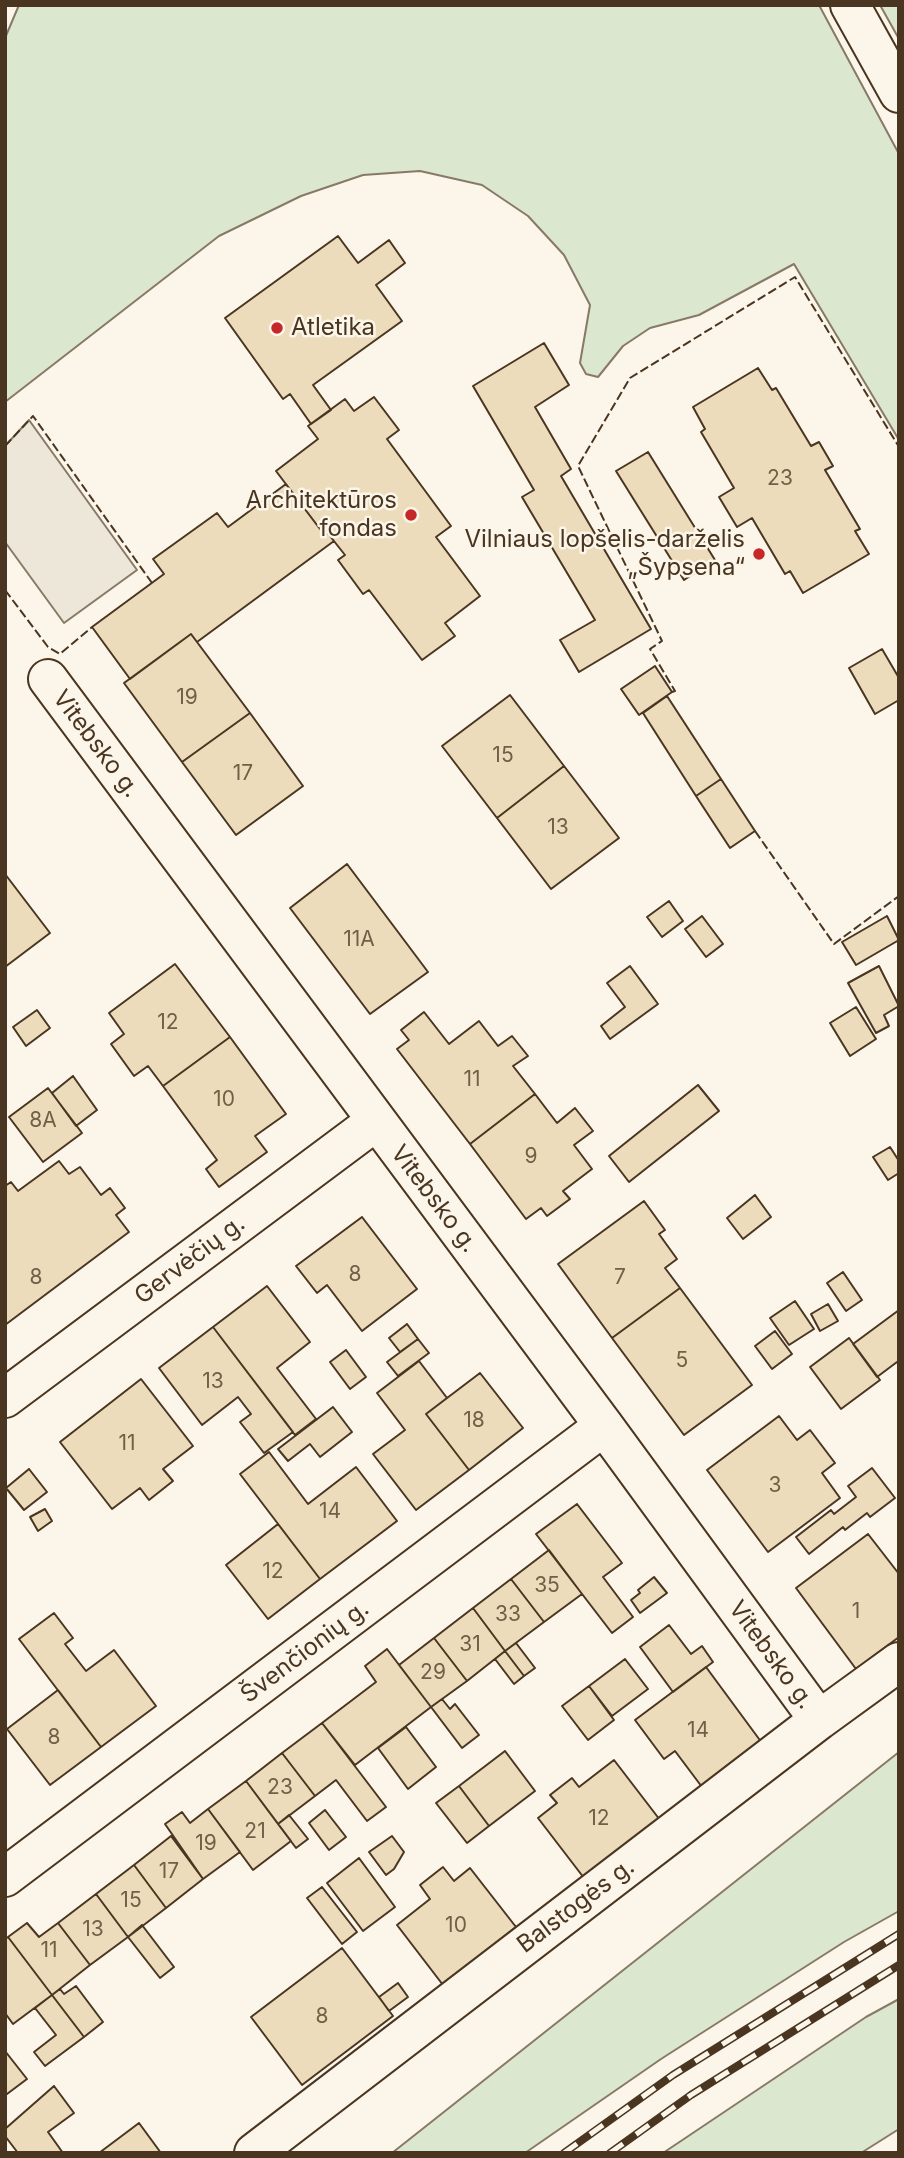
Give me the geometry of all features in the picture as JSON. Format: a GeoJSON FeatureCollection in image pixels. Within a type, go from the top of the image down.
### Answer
{"type":"FeatureCollection","features":[{"type":"Feature","properties":{"kind":"street"},"geometry":{"type":"LineString","coordinates":[[850,5],[899,93]]}},
{"type":"Feature","properties":{"kind":"street","name":"Vitebsko g."},"geometry":{"type":"LineString","coordinates":[[48,679],[604,1426],[819,1720]]}},
{"type":"Feature","properties":{"kind":"street","name":"Gervėčių g."},"geometry":{"type":"LineString","coordinates":[[5,1398],[376,1122]]}},
{"type":"Feature","properties":{"kind":"street","name":"Švenčionių g."},"geometry":{"type":"LineString","coordinates":[[5,1877],[604,1426]]}},
{"type":"Feature","properties":{"kind":"street","name":"Balstogės g."},"geometry":{"type":"LineString","coordinates":[[254,2153],[819,1720],[899,1662]]}},
{"type":"Feature","properties":{"kind":"green space"},"geometry":{"type":"Polygon","coordinates":[[[19,5],[819,5],[899,154],[899,440],[794,264],[699,315],[650,328],[623,346],[598,377],[586,374],[580,363],[590,305],[564,255],[528,216],[482,185],[420,171],[363,175],[301,196],[219,236],[5,402],[5,38],[19,5]]]}},
{"type":"Feature","properties":{"kind":"green space"},"geometry":{"type":"Polygon","coordinates":[[[880,5],[899,5],[899,39],[880,5]]]}},
{"type":"Feature","properties":{"kind":"green space"},"geometry":{"type":"Polygon","coordinates":[[[899,1752],[899,1911],[844,1942],[661,2059],[525,2153],[392,2153],[899,1752]]]}},
{"type":"Feature","properties":{"kind":"green space"},"geometry":{"type":"Polygon","coordinates":[[[899,1999],[899,2129],[861,2153],[663,2153],[866,2017],[899,1999]]]}},
{"type":"Feature","properties":{"kind":"shaded area"},"geometry":{"type":"Polygon","coordinates":[[[29,420],[137,570],[64,623],[5,542],[5,446],[29,420]]]}},
{"type":"Feature","properties":{"kind":"building"},"geometry":{"type":"Polygon","coordinates":[[[338,236],[358,263],[389,240],[405,263],[376,285],[402,321],[313,385],[331,410],[311,424],[290,394],[283,399],[225,318],[338,236]]]}},
{"type":"Feature","properties":{"kind":"building"},"geometry":{"type":"Polygon","coordinates":[[[544,343],[569,385],[535,407],[571,469],[561,476],[651,629],[579,672],[560,640],[595,620],[522,497],[534,490],[473,386],[544,343]]]}},
{"type":"Feature","properties":{"kind":"building"},"geometry":{"type":"Polygon","coordinates":[[[758,368],[772,390],[776,388],[811,446],[819,442],[833,466],[825,470],[860,529],[855,531],[869,554],[803,593],[790,571],[785,574],[752,518],[737,527],[719,497],[734,488],[701,432],[705,429],[693,407],[758,368]]]}},
{"type":"Feature","properties":{"kind":"building"},"geometry":{"type":"Polygon","coordinates":[[[374,397],[399,430],[387,439],[451,526],[436,537],[480,596],[445,623],[455,636],[422,660],[369,590],[363,594],[338,560],[345,555],[326,531],[323,533],[276,471],[318,439],[308,426],[345,399],[354,411],[374,397]]]}},
{"type":"Feature","properties":{"kind":"building"},"geometry":{"type":"Polygon","coordinates":[[[648,452],[715,560],[684,580],[616,471],[648,452]]]}},
{"type":"Feature","properties":{"kind":"building"},"geometry":{"type":"Polygon","coordinates":[[[286,484],[323,533],[326,531],[334,541],[197,642],[191,634],[130,679],[92,627],[164,574],[153,559],[217,513],[228,527],[286,484]]]}},
{"type":"Feature","properties":{"kind":"building"},"geometry":{"type":"Polygon","coordinates":[[[191,634],[250,713],[182,762],[124,683],[191,634]]]}},
{"type":"Feature","properties":{"kind":"building"},"geometry":{"type":"Polygon","coordinates":[[[882,649],[899,678],[899,700],[875,714],[849,668],[882,649]]]}},
{"type":"Feature","properties":{"kind":"building"},"geometry":{"type":"Polygon","coordinates":[[[655,666],[672,692],[639,715],[621,689],[655,666]]]}},
{"type":"Feature","properties":{"kind":"building"},"geometry":{"type":"Polygon","coordinates":[[[510,695],[564,766],[497,818],[442,746],[510,695]]]}},
{"type":"Feature","properties":{"kind":"building"},"geometry":{"type":"Polygon","coordinates":[[[667,696],[721,779],[696,796],[643,713],[667,696]]]}},
{"type":"Feature","properties":{"kind":"building"},"geometry":{"type":"Polygon","coordinates":[[[250,713],[303,786],[236,835],[182,762],[250,713]]]}},
{"type":"Feature","properties":{"kind":"building"},"geometry":{"type":"Polygon","coordinates":[[[564,766],[619,838],[551,889],[497,818],[564,766]]]}},
{"type":"Feature","properties":{"kind":"building"},"geometry":{"type":"Polygon","coordinates":[[[721,779],[755,831],[730,848],[696,796],[721,779]]]}},
{"type":"Feature","properties":{"kind":"building"},"geometry":{"type":"Polygon","coordinates":[[[347,864],[428,972],[370,1014],[290,908],[347,864]]]}},
{"type":"Feature","properties":{"kind":"building"},"geometry":{"type":"Polygon","coordinates":[[[5,874],[50,933],[5,967],[5,874]]]}},
{"type":"Feature","properties":{"kind":"building"},"geometry":{"type":"Polygon","coordinates":[[[669,901],[683,921],[662,937],[647,917],[669,901]]]}},
{"type":"Feature","properties":{"kind":"building"},"geometry":{"type":"Polygon","coordinates":[[[702,916],[723,944],[706,957],[685,929],[702,916]]]}},
{"type":"Feature","properties":{"kind":"building"},"geometry":{"type":"Polygon","coordinates":[[[887,916],[899,940],[856,965],[842,942],[887,916]]]}},
{"type":"Feature","properties":{"kind":"building"},"geometry":{"type":"Polygon","coordinates":[[[175,964],[230,1037],[163,1086],[148,1066],[134,1076],[111,1044],[124,1034],[109,1013],[175,964]]]}},
{"type":"Feature","properties":{"kind":"building"},"geometry":{"type":"Polygon","coordinates":[[[630,966],[658,1004],[610,1039],[601,1026],[625,1007],[607,983],[630,966]]]}},
{"type":"Feature","properties":{"kind":"building"},"geometry":{"type":"Polygon","coordinates":[[[879,966],[899,1006],[884,1015],[889,1026],[876,1033],[848,983],[879,966]]]}},
{"type":"Feature","properties":{"kind":"building"},"geometry":{"type":"Polygon","coordinates":[[[856,1007],[876,1039],[850,1056],[830,1023],[856,1007]]]}},
{"type":"Feature","properties":{"kind":"building"},"geometry":{"type":"Polygon","coordinates":[[[37,1010],[50,1028],[26,1046],[13,1027],[37,1010]]]}},
{"type":"Feature","properties":{"kind":"building"},"geometry":{"type":"Polygon","coordinates":[[[424,1012],[449,1044],[479,1021],[498,1046],[512,1036],[528,1056],[513,1066],[535,1094],[470,1144],[397,1049],[409,1040],[401,1030],[424,1012]]]}},
{"type":"Feature","properties":{"kind":"building"},"geometry":{"type":"Polygon","coordinates":[[[230,1037],[286,1114],[255,1136],[267,1152],[219,1187],[206,1169],[217,1160],[163,1086],[230,1037]]]}},
{"type":"Feature","properties":{"kind":"building"},"geometry":{"type":"Polygon","coordinates":[[[73,1076],[97,1110],[76,1126],[52,1093],[73,1076]]]}},
{"type":"Feature","properties":{"kind":"building"},"geometry":{"type":"Polygon","coordinates":[[[698,1085],[719,1111],[629,1182],[609,1156],[698,1085]]]}},
{"type":"Feature","properties":{"kind":"building"},"geometry":{"type":"Polygon","coordinates":[[[48,1088],[82,1133],[43,1162],[9,1117],[48,1088]]]}},
{"type":"Feature","properties":{"kind":"building"},"geometry":{"type":"Polygon","coordinates":[[[535,1094],[557,1123],[575,1108],[593,1131],[574,1145],[592,1169],[563,1191],[570,1199],[547,1216],[541,1208],[526,1219],[470,1144],[535,1094]]]}},
{"type":"Feature","properties":{"kind":"building"},"geometry":{"type":"Polygon","coordinates":[[[890,1147],[899,1161],[899,1173],[888,1180],[873,1157],[890,1147]]]}},
{"type":"Feature","properties":{"kind":"building"},"geometry":{"type":"Polygon","coordinates":[[[59,1161],[69,1174],[80,1167],[101,1195],[110,1188],[125,1208],[116,1215],[129,1232],[5,1325],[5,1186],[11,1182],[18,1191],[59,1161]]]}},
{"type":"Feature","properties":{"kind":"building"},"geometry":{"type":"Polygon","coordinates":[[[755,1195],[771,1217],[743,1239],[727,1218],[755,1195]]]}},
{"type":"Feature","properties":{"kind":"building"},"geometry":{"type":"Polygon","coordinates":[[[644,1201],[665,1230],[659,1234],[677,1259],[665,1268],[680,1288],[612,1338],[558,1264],[644,1201]]]}},
{"type":"Feature","properties":{"kind":"building"},"geometry":{"type":"Polygon","coordinates":[[[362,1217],[417,1289],[362,1331],[327,1285],[317,1293],[296,1266],[362,1217]]]}},
{"type":"Feature","properties":{"kind":"building"},"geometry":{"type":"Polygon","coordinates":[[[843,1272],[862,1300],[846,1311],[827,1283],[843,1272]]]}},
{"type":"Feature","properties":{"kind":"building"},"geometry":{"type":"Polygon","coordinates":[[[267,1286],[310,1342],[277,1368],[316,1419],[295,1435],[213,1327],[267,1286]]]}},
{"type":"Feature","properties":{"kind":"building"},"geometry":{"type":"Polygon","coordinates":[[[680,1288],[752,1385],[684,1435],[612,1338],[680,1288]]]}},
{"type":"Feature","properties":{"kind":"building"},"geometry":{"type":"Polygon","coordinates":[[[795,1301],[814,1329],[789,1345],[770,1318],[795,1301]]]}},
{"type":"Feature","properties":{"kind":"building"},"geometry":{"type":"Polygon","coordinates":[[[828,1304],[838,1321],[820,1331],[811,1314],[828,1304]]]}},
{"type":"Feature","properties":{"kind":"building"},"geometry":{"type":"Polygon","coordinates":[[[899,1310],[899,1364],[897,1362],[877,1377],[853,1344],[899,1310]]]}},
{"type":"Feature","properties":{"kind":"building"},"geometry":{"type":"Polygon","coordinates":[[[407,1324],[418,1339],[400,1352],[389,1338],[407,1324]]]}},
{"type":"Feature","properties":{"kind":"building"},"geometry":{"type":"Polygon","coordinates":[[[213,1327],[293,1432],[264,1453],[240,1422],[251,1414],[238,1397],[202,1425],[159,1368],[213,1327]]]}},
{"type":"Feature","properties":{"kind":"building"},"geometry":{"type":"Polygon","coordinates":[[[775,1331],[792,1354],[772,1369],[755,1346],[775,1331]]]}},
{"type":"Feature","properties":{"kind":"building"},"geometry":{"type":"Polygon","coordinates":[[[849,1338],[880,1380],[841,1409],[810,1367],[849,1338]]]}},
{"type":"Feature","properties":{"kind":"building"},"geometry":{"type":"Polygon","coordinates":[[[418,1339],[429,1353],[398,1376],[387,1362],[418,1339]]]}},
{"type":"Feature","properties":{"kind":"building"},"geometry":{"type":"Polygon","coordinates":[[[346,1350],[366,1377],[350,1389],[330,1362],[346,1350]]]}},
{"type":"Feature","properties":{"kind":"building"},"geometry":{"type":"Polygon","coordinates":[[[419,1361],[447,1398],[426,1414],[469,1470],[416,1510],[373,1454],[405,1430],[377,1393],[419,1361]]]}},
{"type":"Feature","properties":{"kind":"building"},"geometry":{"type":"Polygon","coordinates":[[[480,1373],[523,1428],[469,1470],[426,1414],[480,1373]]]}},
{"type":"Feature","properties":{"kind":"building"},"geometry":{"type":"Polygon","coordinates":[[[141,1379],[193,1446],[163,1469],[173,1481],[149,1500],[140,1488],[112,1509],[60,1442],[141,1379]]]}},
{"type":"Feature","properties":{"kind":"building"},"geometry":{"type":"Polygon","coordinates":[[[333,1407],[352,1432],[320,1457],[310,1444],[288,1461],[278,1449],[333,1407]]]}},
{"type":"Feature","properties":{"kind":"building"},"geometry":{"type":"Polygon","coordinates":[[[779,1416],[797,1440],[810,1430],[835,1463],[822,1473],[840,1498],[768,1552],[707,1470],[779,1416]]]}},
{"type":"Feature","properties":{"kind":"building"},"geometry":{"type":"Polygon","coordinates":[[[269,1452],[308,1504],[356,1467],[397,1521],[320,1579],[240,1474],[269,1452]]]}},
{"type":"Feature","properties":{"kind":"building"},"geometry":{"type":"Polygon","coordinates":[[[872,1468],[895,1498],[870,1517],[867,1513],[845,1530],[843,1527],[809,1554],[796,1537],[831,1510],[834,1514],[856,1497],[848,1486],[872,1468]]]}},
{"type":"Feature","properties":{"kind":"building"},"geometry":{"type":"Polygon","coordinates":[[[29,1469],[47,1492],[24,1510],[6,1488],[29,1469]]]}},
{"type":"Feature","properties":{"kind":"building"},"geometry":{"type":"Polygon","coordinates":[[[577,1504],[622,1563],[603,1577],[633,1617],[612,1633],[536,1534],[577,1504]]]}},
{"type":"Feature","properties":{"kind":"building"},"geometry":{"type":"Polygon","coordinates":[[[45,1509],[52,1521],[38,1531],[30,1517],[45,1509]]]}},
{"type":"Feature","properties":{"kind":"building"},"geometry":{"type":"Polygon","coordinates":[[[278,1524],[320,1579],[268,1619],[226,1565],[278,1524]]]}},
{"type":"Feature","properties":{"kind":"building"},"geometry":{"type":"Polygon","coordinates":[[[868,1534],[899,1574],[899,1637],[856,1669],[796,1588],[868,1534]]]}},
{"type":"Feature","properties":{"kind":"building"},"geometry":{"type":"Polygon","coordinates":[[[549,1550],[582,1594],[544,1622],[511,1579],[549,1550]]]}},
{"type":"Feature","properties":{"kind":"building"},"geometry":{"type":"Polygon","coordinates":[[[654,1577],[667,1593],[640,1613],[631,1600],[640,1593],[638,1590],[654,1577]]]}},
{"type":"Feature","properties":{"kind":"building"},"geometry":{"type":"Polygon","coordinates":[[[511,1579],[544,1622],[505,1651],[473,1608],[511,1579]]]}},
{"type":"Feature","properties":{"kind":"building"},"geometry":{"type":"Polygon","coordinates":[[[473,1608],[505,1651],[467,1681],[434,1638],[473,1608]]]}},
{"type":"Feature","properties":{"kind":"building"},"geometry":{"type":"Polygon","coordinates":[[[54,1613],[73,1638],[65,1644],[86,1671],[114,1650],[156,1706],[101,1747],[19,1639],[54,1613]]]}},
{"type":"Feature","properties":{"kind":"building"},"geometry":{"type":"Polygon","coordinates":[[[669,1625],[691,1654],[702,1646],[713,1662],[673,1692],[640,1647],[669,1625]]]}},
{"type":"Feature","properties":{"kind":"building"},"geometry":{"type":"Polygon","coordinates":[[[434,1638],[467,1681],[431,1707],[399,1665],[434,1638]]]}},
{"type":"Feature","properties":{"kind":"building"},"geometry":{"type":"Polygon","coordinates":[[[516,1643],[535,1668],[524,1676],[505,1651],[516,1643]]]}},
{"type":"Feature","properties":{"kind":"building"},"geometry":{"type":"Polygon","coordinates":[[[387,1649],[431,1707],[355,1765],[322,1723],[376,1682],[365,1666],[387,1649]]]}},
{"type":"Feature","properties":{"kind":"building"},"geometry":{"type":"Polygon","coordinates":[[[505,1651],[524,1676],[514,1684],[495,1659],[505,1651]]]}},
{"type":"Feature","properties":{"kind":"building"},"geometry":{"type":"Polygon","coordinates":[[[625,1659],[648,1689],[612,1716],[589,1686],[625,1659]]]}},
{"type":"Feature","properties":{"kind":"building"},"geometry":{"type":"Polygon","coordinates":[[[706,1667],[762,1743],[702,1787],[675,1751],[664,1759],[635,1720],[706,1667]]]}},
{"type":"Feature","properties":{"kind":"building"},"geometry":{"type":"Polygon","coordinates":[[[589,1686],[614,1720],[588,1740],[562,1706],[589,1686]]]}},
{"type":"Feature","properties":{"kind":"building"},"geometry":{"type":"Polygon","coordinates":[[[58,1690],[101,1747],[50,1785],[7,1729],[58,1690]]]}},
{"type":"Feature","properties":{"kind":"building"},"geometry":{"type":"Polygon","coordinates":[[[442,1699],[450,1709],[455,1704],[479,1735],[462,1748],[431,1707],[442,1699]]]}},
{"type":"Feature","properties":{"kind":"building"},"geometry":{"type":"Polygon","coordinates":[[[322,1723],[386,1807],[367,1821],[336,1780],[315,1796],[282,1753],[322,1723]]]}},
{"type":"Feature","properties":{"kind":"building"},"geometry":{"type":"Polygon","coordinates":[[[406,1727],[436,1767],[408,1789],[378,1748],[406,1727]]]}},
{"type":"Feature","properties":{"kind":"building"},"geometry":{"type":"Polygon","coordinates":[[[505,1751],[535,1791],[489,1826],[459,1786],[505,1751]]]}},
{"type":"Feature","properties":{"kind":"building"},"geometry":{"type":"Polygon","coordinates":[[[282,1753],[315,1796],[278,1824],[246,1781],[282,1753]]]}},
{"type":"Feature","properties":{"kind":"building"},"geometry":{"type":"Polygon","coordinates":[[[614,1760],[660,1820],[584,1878],[538,1818],[557,1803],[550,1795],[572,1778],[579,1787],[614,1760]]]}},
{"type":"Feature","properties":{"kind":"building"},"geometry":{"type":"Polygon","coordinates":[[[246,1781],[291,1841],[253,1870],[208,1809],[246,1781]]]}},
{"type":"Feature","properties":{"kind":"building"},"geometry":{"type":"Polygon","coordinates":[[[459,1786],[489,1826],[467,1843],[436,1803],[459,1786]]]}},
{"type":"Feature","properties":{"kind":"building"},"geometry":{"type":"Polygon","coordinates":[[[208,1809],[240,1852],[203,1879],[165,1824],[182,1812],[190,1823],[208,1809]]]}},
{"type":"Feature","properties":{"kind":"building"},"geometry":{"type":"Polygon","coordinates":[[[325,1810],[346,1837],[329,1850],[309,1823],[325,1810]]]}},
{"type":"Feature","properties":{"kind":"building"},"geometry":{"type":"Polygon","coordinates":[[[289,1815],[308,1839],[296,1848],[278,1824],[289,1815]]]}},
{"type":"Feature","properties":{"kind":"building"},"geometry":{"type":"Polygon","coordinates":[[[171,1836],[203,1879],[166,1908],[134,1865],[171,1836]]]}},
{"type":"Feature","properties":{"kind":"building"},"geometry":{"type":"Polygon","coordinates":[[[392,1836],[404,1852],[394,1869],[386,1875],[369,1852],[392,1836]]]}},
{"type":"Feature","properties":{"kind":"building"},"geometry":{"type":"Polygon","coordinates":[[[359,1858],[395,1907],[363,1931],[327,1883],[359,1858]]]}},
{"type":"Feature","properties":{"kind":"building"},"geometry":{"type":"Polygon","coordinates":[[[134,1865],[166,1908],[128,1937],[96,1894],[134,1865]]]}},
{"type":"Feature","properties":{"kind":"building"},"geometry":{"type":"Polygon","coordinates":[[[443,1867],[454,1881],[470,1868],[516,1927],[443,1985],[397,1925],[430,1899],[420,1885],[443,1867]]]}},
{"type":"Feature","properties":{"kind":"building"},"geometry":{"type":"Polygon","coordinates":[[[322,1887],[357,1932],[342,1944],[307,1898],[322,1887]]]}},
{"type":"Feature","properties":{"kind":"building"},"geometry":{"type":"Polygon","coordinates":[[[96,1894],[128,1937],[90,1965],[58,1923],[96,1894]]]}},
{"type":"Feature","properties":{"kind":"building"},"geometry":{"type":"Polygon","coordinates":[[[27,1923],[39,1937],[58,1923],[90,1965],[52,1995],[8,1937],[27,1923]]]}},
{"type":"Feature","properties":{"kind":"building"},"geometry":{"type":"Polygon","coordinates":[[[142,1925],[174,1967],[160,1978],[128,1937],[142,1925]]]}},
{"type":"Feature","properties":{"kind":"building"},"geometry":{"type":"Polygon","coordinates":[[[8,1937],[52,1995],[13,2024],[5,2013],[5,1939],[8,1937]]]}},
{"type":"Feature","properties":{"kind":"building"},"geometry":{"type":"Polygon","coordinates":[[[342,1948],[393,2016],[302,2085],[251,2017],[342,1948]]]}},
{"type":"Feature","properties":{"kind":"building"},"geometry":{"type":"Polygon","coordinates":[[[398,1983],[408,1997],[389,2011],[379,1997],[398,1983]]]}},
{"type":"Feature","properties":{"kind":"building"},"geometry":{"type":"Polygon","coordinates":[[[76,1986],[103,2022],[84,2037],[52,1995],[60,1989],[64,1994],[76,1986]]]}},
{"type":"Feature","properties":{"kind":"building"},"geometry":{"type":"Polygon","coordinates":[[[52,1995],[84,2037],[45,2066],[34,2052],[56,2035],[35,2008],[52,1995]]]}},
{"type":"Feature","properties":{"kind":"building"},"geometry":{"type":"Polygon","coordinates":[[[5,2051],[27,2079],[7,2094],[5,2092],[5,2051]]]}},
{"type":"Feature","properties":{"kind":"building"},"geometry":{"type":"Polygon","coordinates":[[[54,2086],[74,2113],[48,2132],[63,2153],[18,2153],[5,2136],[5,2129],[54,2086]]]}},
{"type":"Feature","properties":{"kind":"building"},"geometry":{"type":"Polygon","coordinates":[[[139,2123],[161,2153],[99,2153],[139,2123]]]}},
{"type":"Feature","properties":{"kind":"railway"},"geometry":{"type":"LineString","coordinates":[[564,2153],[673,2075],[899,1934]]}},
{"type":"Feature","properties":{"kind":"railway"},"geometry":{"type":"LineString","coordinates":[[610,2153],[691,2095],[899,1965]]}},
{"type":"Feature","properties":{"kind":"fence"},"geometry":{"type":"LineString","coordinates":[[672,692],[675,691],[650,649],[662,641],[578,466],[630,378],[795,277],[899,447]]}},
{"type":"Feature","properties":{"kind":"fence"},"geometry":{"type":"LineString","coordinates":[[5,446],[33,416],[152,583]]}},
{"type":"Feature","properties":{"kind":"fence"},"geometry":{"type":"LineString","coordinates":[[5,590],[48,647],[60,654],[92,627]]}},
{"type":"Feature","properties":{"kind":"fence"},"geometry":{"type":"LineString","coordinates":[[755,831],[834,944],[899,896]]}},
{"type":"Feature","properties":{"kind":"place","name":"Atletika"},"geometry":{"type":"Point","coordinates":[277,328]}},
{"type":"Feature","properties":{"kind":"place","name":"Architektūros fondas"},"geometry":{"type":"Point","coordinates":[411,515]}},
{"type":"Feature","properties":{"kind":"place","name":"Vilniaus lopšelis-darželis „Šypsena“"},"geometry":{"type":"Point","coordinates":[759,554]}}]}
